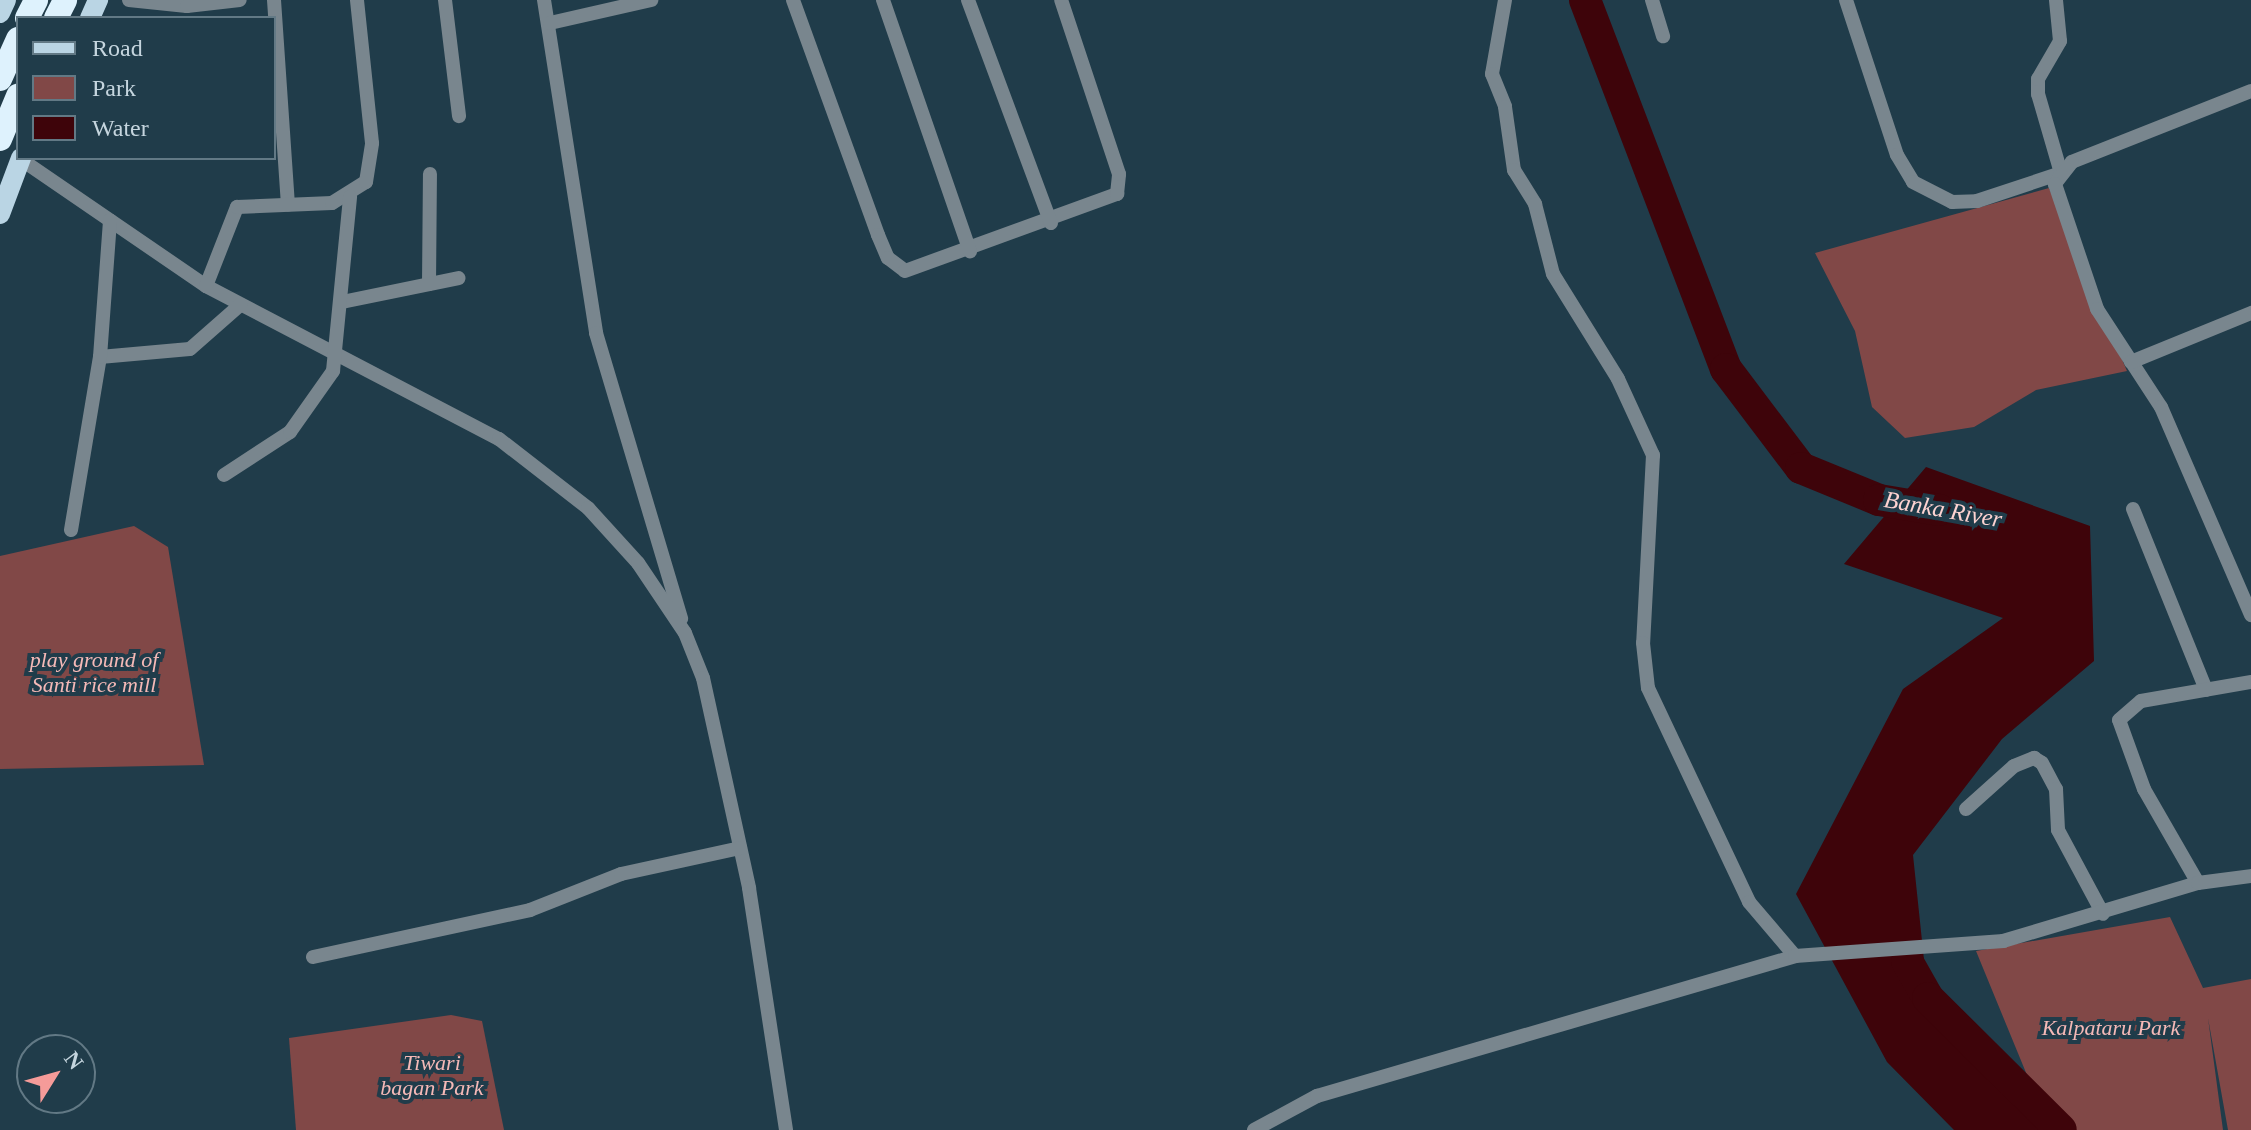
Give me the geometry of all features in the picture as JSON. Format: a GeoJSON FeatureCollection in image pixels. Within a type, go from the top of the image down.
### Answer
{"type":"FeatureCollection","features":[{"type":"Feature","properties":{"kind":"highway"},"geometry":{"type":"LineString","coordinates":[[0,79],[16,43]]}},
{"type":"Feature","properties":{"kind":"highway"},"geometry":{"type":"LineString","coordinates":[[0,141],[16,101]]}},
{"type":"Feature","properties":{"kind":"main road"},"geometry":{"type":"LineString","coordinates":[[0,13],[6,0]]}},
{"type":"Feature","properties":{"kind":"main road"},"geometry":{"type":"LineString","coordinates":[[0,214],[19,160]]}},
{"type":"Feature","properties":{"kind":"street"},"geometry":{"type":"LineString","coordinates":[[129,0],[187,12],[240,0]]}},
{"type":"Feature","properties":{"kind":"street"},"geometry":{"type":"LineString","coordinates":[[224,475],[308,414],[335,360],[350,197],[372,164],[357,0]]}},
{"type":"Feature","properties":{"kind":"street"},"geometry":{"type":"LineString","coordinates":[[445,0],[459,116]]}},
{"type":"Feature","properties":{"kind":"street"},"geometry":{"type":"LineString","coordinates":[[544,0],[596,333],[685,633],[703,678],[740,848],[786,1130]]}},
{"type":"Feature","properties":{"kind":"street"},"geometry":{"type":"LineString","coordinates":[[550,23],[651,0]]}},
{"type":"Feature","properties":{"kind":"street"},"geometry":{"type":"LineString","coordinates":[[793,0],[888,258],[916,271],[1109,201],[1120,185],[1061,0]]}},
{"type":"Feature","properties":{"kind":"street"},"geometry":{"type":"LineString","coordinates":[[883,0],[970,251]]}},
{"type":"Feature","properties":{"kind":"street"},"geometry":{"type":"LineString","coordinates":[[968,0],[1051,223]]}},
{"type":"Feature","properties":{"kind":"street"},"geometry":{"type":"LineString","coordinates":[[1505,0],[1492,74],[1505,107],[1514,170],[1535,204],[1553,274],[1618,379],[1653,455],[1643,643],[1648,688],[1749,902],[1795,956]]}},
{"type":"Feature","properties":{"kind":"street"},"geometry":{"type":"LineString","coordinates":[[1652,0],[1663,36]]}},
{"type":"Feature","properties":{"kind":"street"},"geometry":{"type":"LineString","coordinates":[[1846,0],[1893,145],[1913,182],[1931,196],[1977,201],[2061,173],[2251,91]]}},
{"type":"Feature","properties":{"kind":"street"},"geometry":{"type":"LineString","coordinates":[[2056,0],[2060,41],[2038,94],[2061,173],[2057,198],[2082,274],[2180,446],[2251,615]]}},
{"type":"Feature","properties":{"kind":"street"},"geometry":{"type":"LineString","coordinates":[[276,72],[278,144],[288,205]]}},
{"type":"Feature","properties":{"kind":"street"},"geometry":{"type":"LineString","coordinates":[[0,141],[16,155]]}},
{"type":"Feature","properties":{"kind":"street"},"geometry":{"type":"LineString","coordinates":[[23,160],[206,286],[335,360],[541,467],[638,563],[685,633]]}},
{"type":"Feature","properties":{"kind":"street"},"geometry":{"type":"LineString","coordinates":[[429,284],[430,174]]}},
{"type":"Feature","properties":{"kind":"street"},"geometry":{"type":"LineString","coordinates":[[206,286],[237,207],[288,205],[350,197]]}},
{"type":"Feature","properties":{"kind":"street"},"geometry":{"type":"LineString","coordinates":[[71,530],[100,357],[110,220]]}},
{"type":"Feature","properties":{"kind":"street"},"geometry":{"type":"LineString","coordinates":[[342,302],[459,278]]}},
{"type":"Feature","properties":{"kind":"street"},"geometry":{"type":"LineString","coordinates":[[100,357],[190,349],[240,305]]}},
{"type":"Feature","properties":{"kind":"street"},"geometry":{"type":"LineString","coordinates":[[2131,362],[2251,313]]}},
{"type":"Feature","properties":{"kind":"street"},"geometry":{"type":"LineString","coordinates":[[2133,509],[2206,690]]}},
{"type":"Feature","properties":{"kind":"street"},"geometry":{"type":"LineString","coordinates":[[2198,883],[2144,789],[2119,720],[2141,701],[2251,682]]}},
{"type":"Feature","properties":{"kind":"street"},"geometry":{"type":"LineString","coordinates":[[1966,809],[2014,766],[2034,758],[2042,763],[2056,789],[2058,830],[2103,914]]}},
{"type":"Feature","properties":{"kind":"street"},"geometry":{"type":"LineString","coordinates":[[313,957],[530,910],[621,874],[740,848]]}},
{"type":"Feature","properties":{"kind":"street"},"geometry":{"type":"LineString","coordinates":[[1254,1130],[1317,1096],[1795,956],[1812,952],[1953,945],[2050,932],[2198,883],[2251,876]]}},
{"type":"Feature","properties":{"kind":"green space"},"geometry":{"type":"Polygon","coordinates":[[[2049,188],[2127,371],[2036,390],[1974,427],[1905,438],[1872,407],[1855,331],[1815,253],[2049,188]]]}},
{"type":"Feature","properties":{"kind":"green space","name":"play ground of Santi rice mill"},"geometry":{"type":"Polygon","coordinates":[[[134,526],[168,547],[204,765],[0,769],[0,556],[134,526]]]}},
{"type":"Feature","properties":{"kind":"green space","name":"Kalpataru Park"},"geometry":{"type":"Polygon","coordinates":[[[2170,917],[2203,988],[2251,979],[2251,1130],[2228,1130],[2208,1018],[2223,1130],[2002,1130],[2029,1080],[1976,951],[2170,917]]]}},
{"type":"Feature","properties":{"kind":"green space","name":"Tiwari bagan Park"},"geometry":{"type":"Polygon","coordinates":[[[451,1015],[482,1021],[504,1130],[296,1130],[289,1038],[451,1015]]]}},
{"type":"Feature","properties":{"kind":"water"},"geometry":{"type":"Polygon","coordinates":[[[1926,467],[2090,526],[2094,661],[2002,739],[1913,855],[1928,998],[2061,1130],[1954,1130],[1887,1062],[1796,894],[1903,689],[2003,618],[1844,564],[1926,467]]]}},
{"type":"Feature","properties":{"kind":"waterway","name":"Banka River"},"geometry":{"type":"LineString","coordinates":[[1585,0],[1726,369],[1801,468],[1879,500],[1939,510]]}},
{"type":"Feature","properties":{"kind":"waterway","name":"Banka River"},"geometry":{"type":"LineString","coordinates":[[1907,961],[1928,998],[2061,1130]]}}]}
